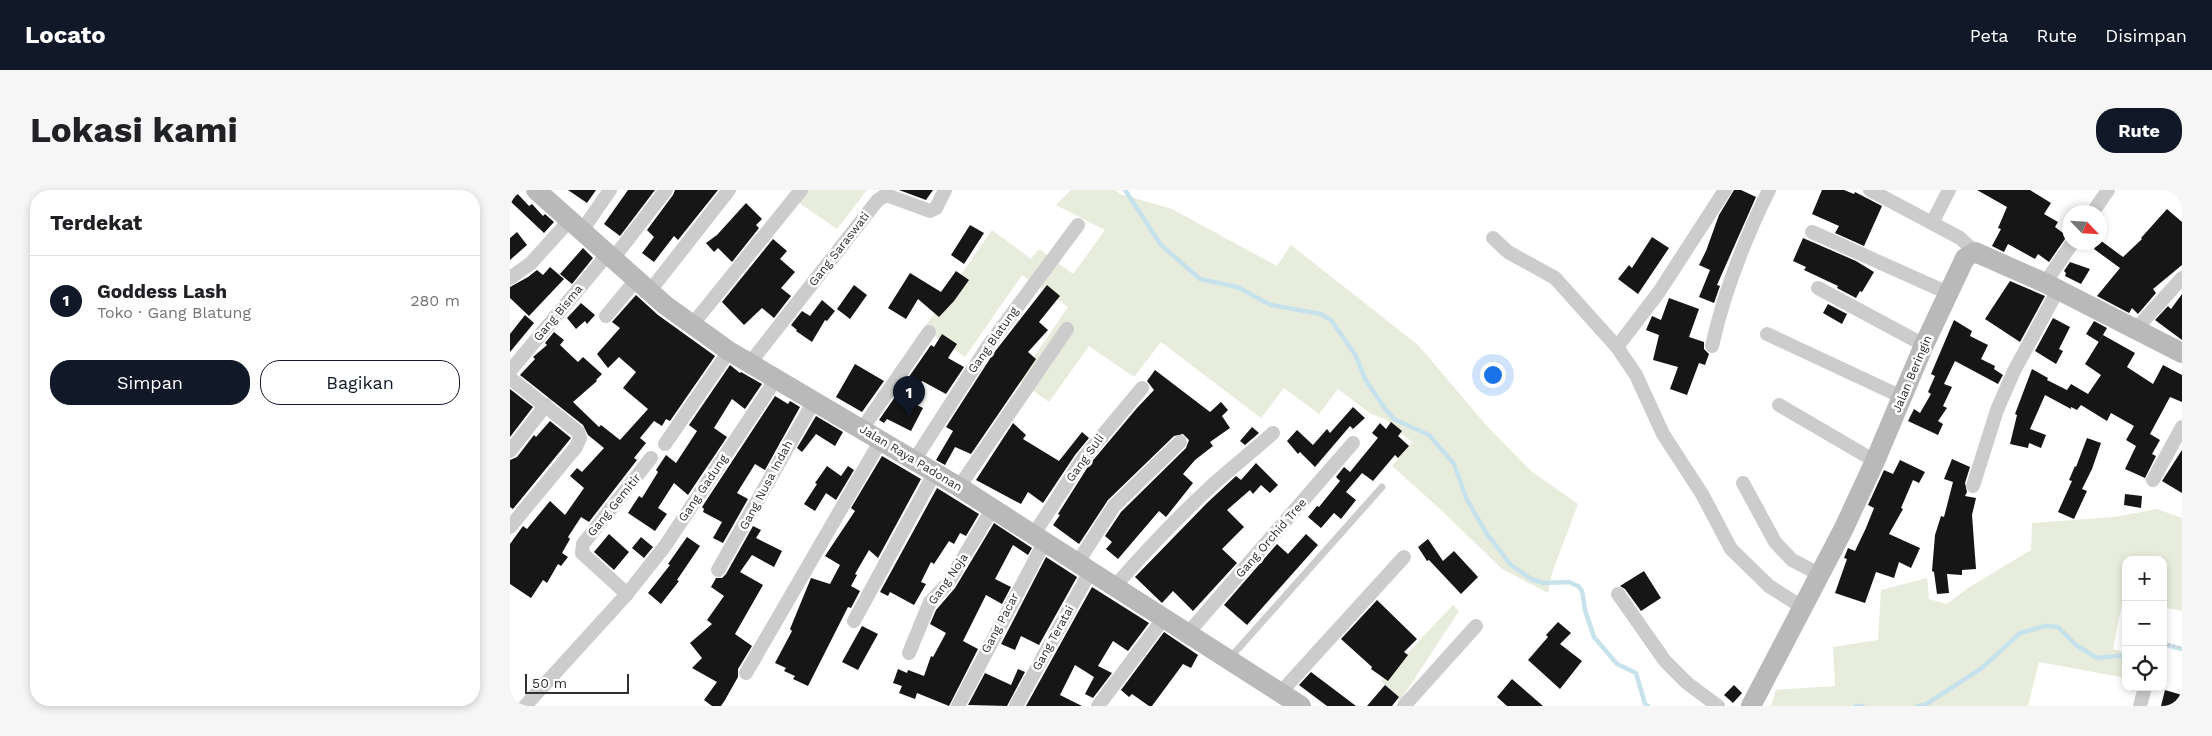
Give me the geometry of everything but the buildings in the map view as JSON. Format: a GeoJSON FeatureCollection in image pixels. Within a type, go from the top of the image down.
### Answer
{"type":"FeatureCollection","features":[{"type":"Feature","properties":{"kind":"main road","name":"Jalan Raya Padonan"},"geometry":{"type":"LineString","coordinates":[[547,194],[575,226],[609,257],[692,325],[729,351],[959,486],[1302,706]]}},
{"type":"Feature","properties":{"kind":"main road"},"geometry":{"type":"LineString","coordinates":[[1975,252],[2051,286],[2182,353]]}},
{"type":"Feature","properties":{"kind":"main road","name":"Jalan Beringin"},"geometry":{"type":"LineString","coordinates":[[1751,706],[1844,528],[1961,263],[1975,252]]}},
{"type":"Feature","properties":{"kind":"street"},"geometry":{"type":"LineString","coordinates":[[510,278],[575,226],[610,190]]}},
{"type":"Feature","properties":{"kind":"street","name":"Gang Bisma"},"geometry":{"type":"LineString","coordinates":[[510,371],[666,190]]}},
{"type":"Feature","properties":{"kind":"street"},"geometry":{"type":"LineString","coordinates":[[606,316],[643,286],[729,190]]}},
{"type":"Feature","properties":{"kind":"street"},"geometry":{"type":"LineString","coordinates":[[692,325],[801,190]]}},
{"type":"Feature","properties":{"kind":"street","name":"Gang Saraswati"},"geometry":{"type":"LineString","coordinates":[[750,363],[877,201],[886,193],[889,196],[930,211],[936,208],[945,190]]}},
{"type":"Feature","properties":{"kind":"street"},"geometry":{"type":"LineString","coordinates":[[1617,347],[1659,292],[1726,190]]}},
{"type":"Feature","properties":{"kind":"street"},"geometry":{"type":"LineString","coordinates":[[1712,346],[1720,310],[1737,259],[1770,190]]}},
{"type":"Feature","properties":{"kind":"street"},"geometry":{"type":"LineString","coordinates":[[1870,190],[1963,240],[1975,252]]}},
{"type":"Feature","properties":{"kind":"street"},"geometry":{"type":"LineString","coordinates":[[1932,223],[1949,190]]}},
{"type":"Feature","properties":{"kind":"street"},"geometry":{"type":"LineString","coordinates":[[2098,205],[2108,190]]}},
{"type":"Feature","properties":{"kind":"street","name":"Gang Blatung"},"geometry":{"type":"LineString","coordinates":[[915,459],[986,349],[1078,225]]}},
{"type":"Feature","properties":{"kind":"street"},"geometry":{"type":"LineString","coordinates":[[1812,232],[1948,293]]}},
{"type":"Feature","properties":{"kind":"street"},"geometry":{"type":"LineString","coordinates":[[1493,238],[1508,252],[1555,278],[1617,347],[1636,375],[1663,434],[1702,494],[1731,549],[1769,586],[1802,607]]}},
{"type":"Feature","properties":{"kind":"street"},"geometry":{"type":"LineString","coordinates":[[1973,486],[1997,410],[2051,286],[2069,250]]}},
{"type":"Feature","properties":{"kind":"street"},"geometry":{"type":"LineString","coordinates":[[2135,330],[2182,278]]}},
{"type":"Feature","properties":{"kind":"street"},"geometry":{"type":"LineString","coordinates":[[1818,288],[1924,345]]}},
{"type":"Feature","properties":{"kind":"street"},"geometry":{"type":"LineString","coordinates":[[959,486],[1067,329]]}},
{"type":"Feature","properties":{"kind":"street"},"geometry":{"type":"LineString","coordinates":[[862,429],[929,332]]}},
{"type":"Feature","properties":{"kind":"street"},"geometry":{"type":"LineString","coordinates":[[1767,334],[1902,397]]}},
{"type":"Feature","properties":{"kind":"street"},"geometry":{"type":"LineString","coordinates":[[665,444],[729,351]]}},
{"type":"Feature","properties":{"kind":"street"},"geometry":{"type":"LineString","coordinates":[[510,378],[578,432],[580,442],[510,527]]}},
{"type":"Feature","properties":{"kind":"street","name":"Gang Gadung"},"geometry":{"type":"LineString","coordinates":[[525,706],[627,594],[665,546],[776,379]]}},
{"type":"Feature","properties":{"kind":"street","name":"Gang Suli"},"geometry":{"type":"LineString","coordinates":[[1039,537],[1082,460],[1142,388]]}},
{"type":"Feature","properties":{"kind":"street","name":"Gang Nusa Indah"},"geometry":{"type":"LineString","coordinates":[[718,570],[814,401]]}},
{"type":"Feature","properties":{"kind":"street"},"geometry":{"type":"LineString","coordinates":[[510,451],[546,405]]}},
{"type":"Feature","properties":{"kind":"street"},"geometry":{"type":"LineString","coordinates":[[1779,405],[1875,461]]}},
{"type":"Feature","properties":{"kind":"street"},"geometry":{"type":"LineString","coordinates":[[2152,480],[2182,427]]}},
{"type":"Feature","properties":{"kind":"street"},"geometry":{"type":"LineString","coordinates":[[1115,586],[1165,531],[1207,490],[1273,433]]}},
{"type":"Feature","properties":{"kind":"street"},"geometry":{"type":"LineString","coordinates":[[746,673],[881,440]]}},
{"type":"Feature","properties":{"kind":"street","name":"Gang Teratai"},"geometry":{"type":"LineString","coordinates":[[1016,706],[1114,506],[1180,442]]}},
{"type":"Feature","properties":{"kind":"street","name":"Gang Orchid Tree"},"geometry":{"type":"LineString","coordinates":[[1188,633],[1353,443]]}},
{"type":"Feature","properties":{"kind":"street","name":"Gang Gemitir"},"geometry":{"type":"LineString","coordinates":[[627,594],[582,554],[582,549],[583,544],[651,458]]}},
{"type":"Feature","properties":{"kind":"street"},"geometry":{"type":"LineString","coordinates":[[854,621],[935,472]]}},
{"type":"Feature","properties":{"kind":"street"},"geometry":{"type":"LineString","coordinates":[[1743,483],[1775,542],[1792,560],[1819,574]]}},
{"type":"Feature","properties":{"kind":"street","name":"Gang Noja"},"geometry":{"type":"LineString","coordinates":[[909,653],[930,602],[948,583],[993,508]]}},
{"type":"Feature","properties":{"kind":"street","name":"Gang Pacar"},"geometry":{"type":"LineString","coordinates":[[958,706],[1039,537]]}},
{"type":"Feature","properties":{"kind":"street"},"geometry":{"type":"LineString","coordinates":[[1281,692],[1404,557]]}},
{"type":"Feature","properties":{"kind":"street"},"geometry":{"type":"LineString","coordinates":[[1618,594],[1665,661],[1687,683],[1718,706]]}},
{"type":"Feature","properties":{"kind":"street"},"geometry":{"type":"LineString","coordinates":[[1098,706],[1164,618]]}},
{"type":"Feature","properties":{"kind":"street"},"geometry":{"type":"LineString","coordinates":[[1404,706],[1476,626]]}},
{"type":"Feature","properties":{"kind":"street"},"geometry":{"type":"LineString","coordinates":[[2140,706],[2144,691]]}},
{"type":"Feature","properties":{"kind":"lane"},"geometry":{"type":"LineString","coordinates":[[1229,659],[1382,487]]}},
{"type":"Feature","properties":{"kind":"path"},"geometry":{"type":"LineString","coordinates":[[2167,643],[2182,648]]}},
{"type":"Feature","properties":{"kind":"green space"},"geometry":{"type":"Polygon","coordinates":[[[793,190],[867,190],[837,229],[789,196],[793,190]]]}},
{"type":"Feature","properties":{"kind":"green space"},"geometry":{"type":"Polygon","coordinates":[[[1071,190],[1115,190],[1120,194],[1172,209],[1277,266],[1291,245],[1418,345],[1487,426],[1531,471],[1578,504],[1552,573],[1548,593],[1502,569],[1392,466],[1412,442],[1385,419],[1371,414],[1338,389],[1319,414],[1284,388],[1261,418],[1161,342],[1134,377],[1089,346],[1049,402],[1018,380],[1068,307],[1022,275],[965,357],[924,328],[992,230],[1031,259],[1039,249],[1073,274],[1105,230],[1056,205],[1071,190]]]}},
{"type":"Feature","properties":{"kind":"green space"},"geometry":{"type":"Polygon","coordinates":[[[2157,509],[2182,518],[2182,611],[2167,608],[2167,556],[2122,556],[2122,603],[2113,649],[2122,652],[2122,677],[2039,662],[2028,706],[1771,706],[1776,690],[1835,686],[1833,647],[1878,640],[1881,590],[1927,578],[1929,599],[1947,604],[1968,588],[2031,550],[2032,523],[2114,517],[2157,509]]]}},
{"type":"Feature","properties":{"kind":"green space"},"geometry":{"type":"Polygon","coordinates":[[[1453,605],[1459,611],[1400,701],[1381,681],[1453,605]]]}},
{"type":"Feature","properties":{"kind":"waterway"},"geometry":{"type":"LineString","coordinates":[[1125,190],[1161,245],[1200,279],[1237,287],[1271,305],[1321,314],[1331,320],[1356,356],[1365,379],[1386,410],[1394,419],[1429,435],[1454,464],[1467,500],[1487,534],[1511,565],[1531,579],[1543,583],[1569,582],[1578,586],[1582,591],[1585,610],[1594,637],[1617,664],[1636,673],[1645,704],[1648,706]]}},
{"type":"Feature","properties":{"kind":"waterway"},"geometry":{"type":"LineString","coordinates":[[1917,706],[1925,705],[1982,668],[2020,633],[2045,626],[2058,627],[2076,645],[2097,658],[2122,655]]}},
{"type":"Feature","properties":{"kind":"waterway"},"geometry":{"type":"LineString","coordinates":[[2167,645],[2182,649]]}},
{"type":"Feature","properties":{"kind":"waterway"},"geometry":{"type":"LineString","coordinates":[[1856,706],[1863,706]]}},
{"type":"Feature","properties":{"kind":"place","name":"Goddess Lash"},"geometry":{"type":"Point","coordinates":[909,417]}}]}
